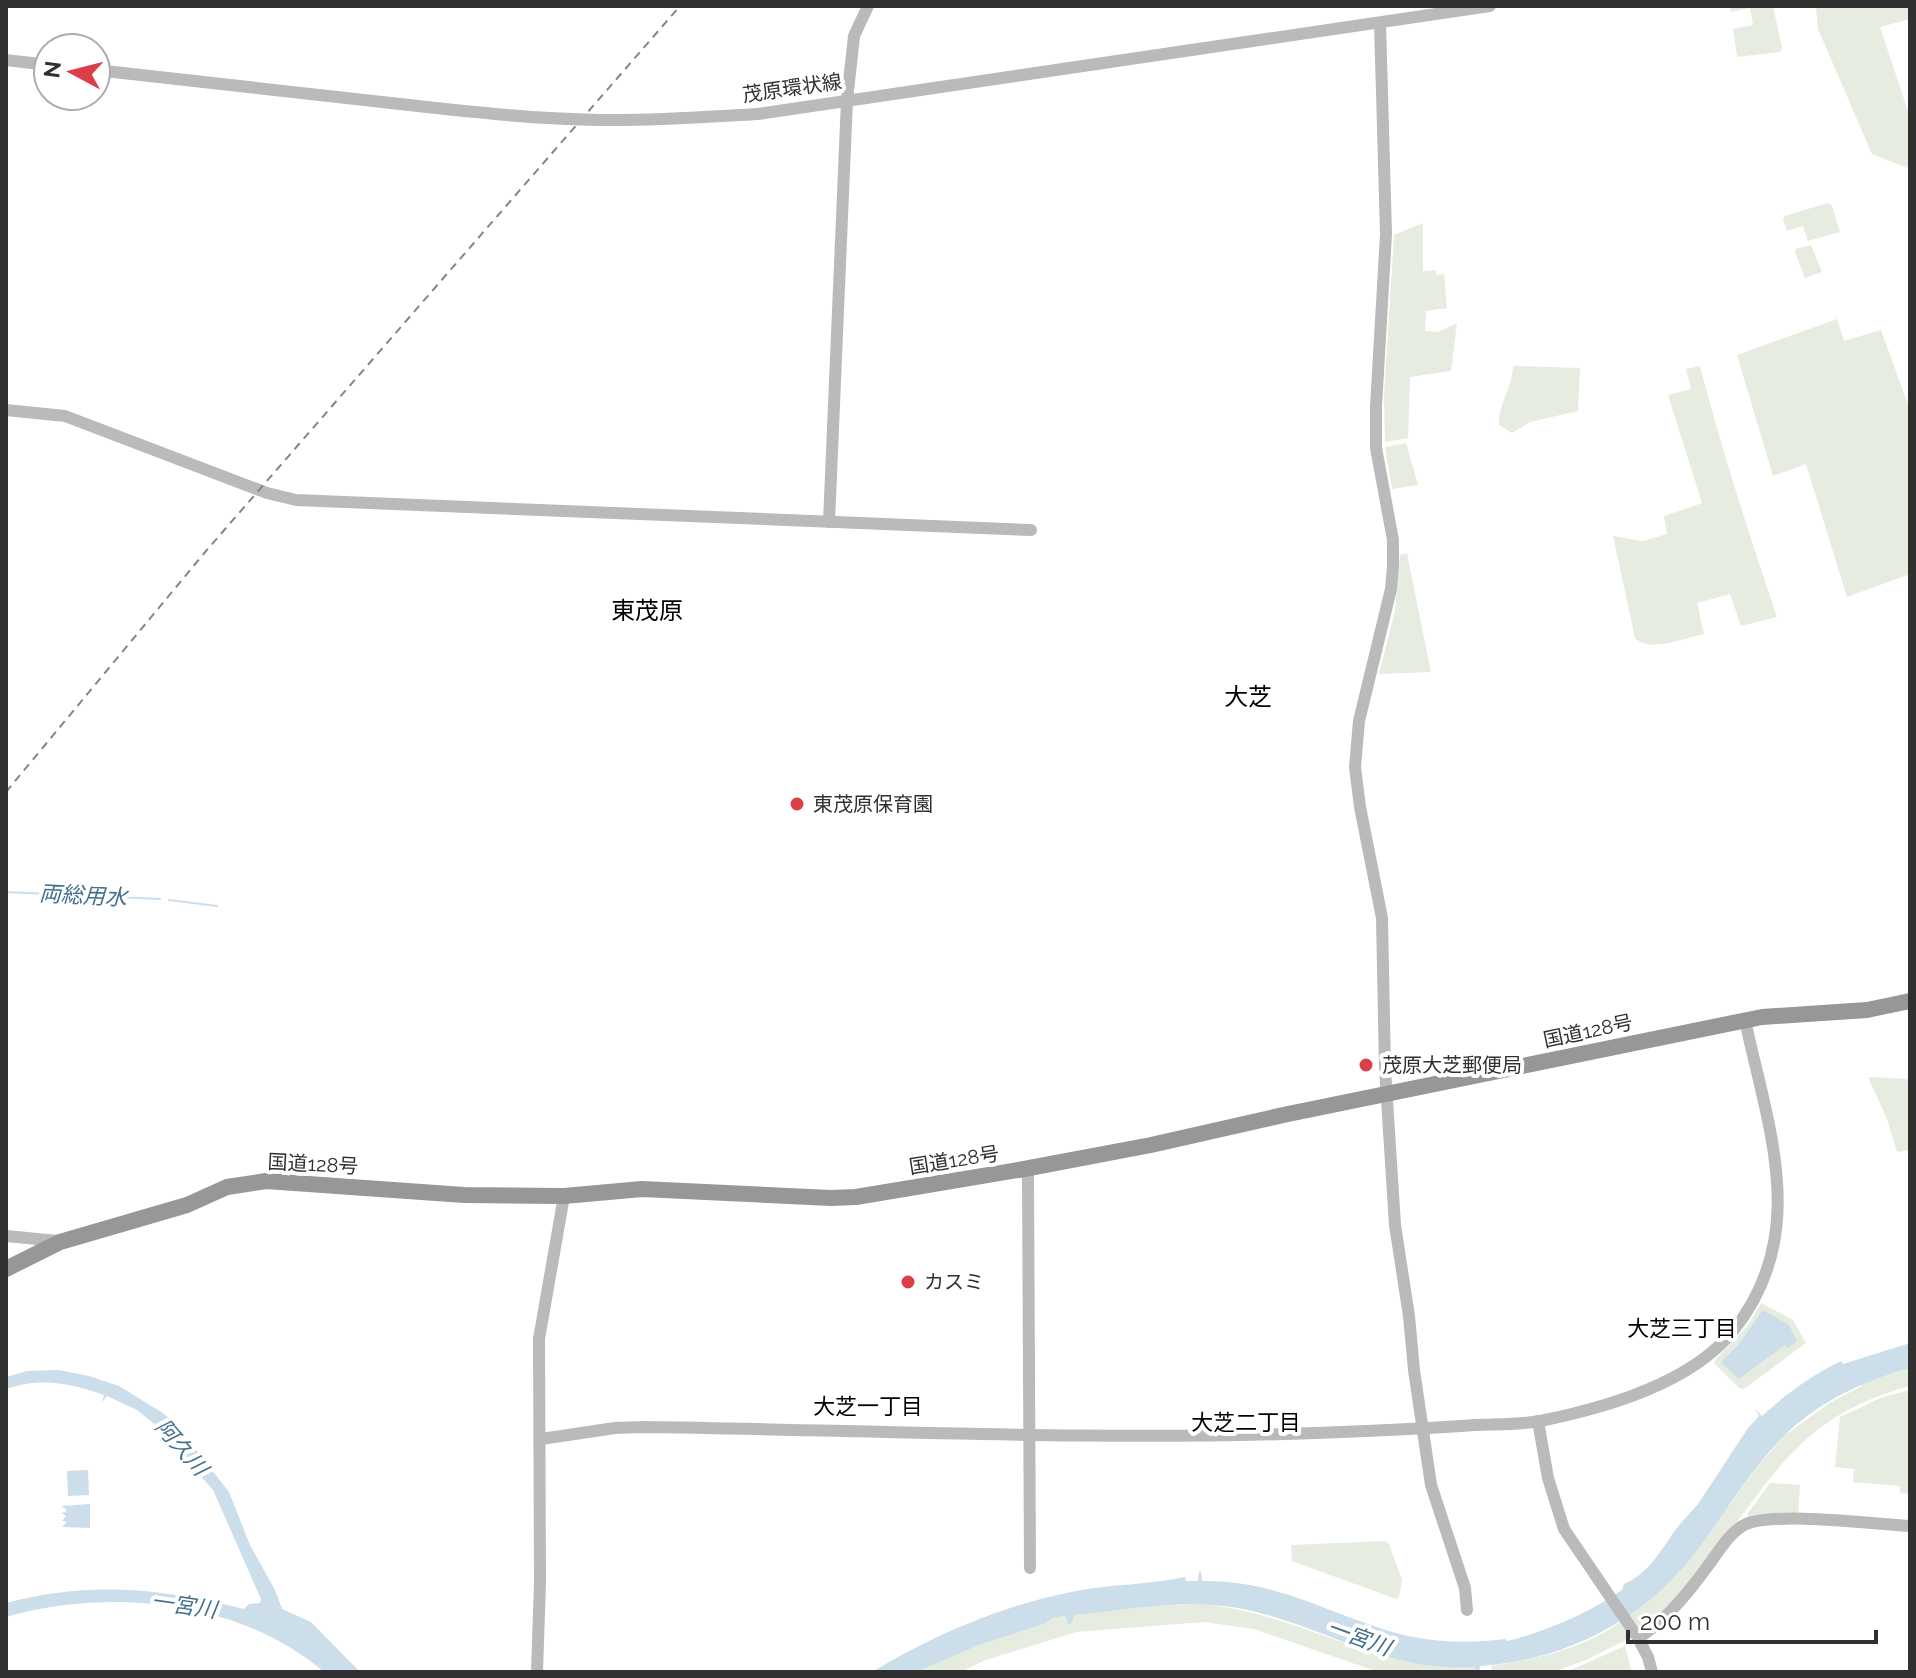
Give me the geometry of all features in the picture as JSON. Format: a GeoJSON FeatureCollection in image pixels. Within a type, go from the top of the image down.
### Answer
{"type":"FeatureCollection","features":[{"type":"Feature","properties":{"kind":"highway","name":"国道128号"},"geometry":{"type":"LineString","coordinates":[[6,1269],[60,1242],[187,1205],[227,1187],[257,1181],[464,1195],[564,1196],[642,1189],[856,1197],[1024,1169],[1745,1020],[1867,1010],[1910,1001]]}},
{"type":"Feature","properties":{"kind":"street"},"geometry":{"type":"LineString","coordinates":[[829,522],[847,100],[854,36],[868,6]]}},
{"type":"Feature","properties":{"kind":"street","name":"茂原環状線"},"geometry":{"type":"LineString","coordinates":[[112,72],[518,117],[667,120],[758,114],[1490,6]]}},
{"type":"Feature","properties":{"kind":"street"},"geometry":{"type":"LineString","coordinates":[[1380,23],[1386,234],[1376,448],[1393,540],[1393,566],[1391,589],[1359,721],[1355,767],[1382,918],[1387,1093],[1395,1225],[1431,1485],[1465,1588],[1467,1610]]}},
{"type":"Feature","properties":{"kind":"street"},"geometry":{"type":"LineString","coordinates":[[6,60],[32,63]]}},
{"type":"Feature","properties":{"kind":"street"},"geometry":{"type":"LineString","coordinates":[[6,410],[65,416],[267,493],[296,500],[1031,530]]}},
{"type":"Feature","properties":{"kind":"street"},"geometry":{"type":"LineString","coordinates":[[541,1439],[615,1428],[645,1427],[1187,1437],[1423,1428],[1538,1421],[1652,1388],[1704,1359],[1732,1332],[1755,1298],[1772,1253],[1778,1224],[1779,1179],[1745,1020]]}},
{"type":"Feature","properties":{"kind":"street"},"geometry":{"type":"LineString","coordinates":[[1024,1169],[1028,1178],[1030,1568]]}},
{"type":"Feature","properties":{"kind":"street"},"geometry":{"type":"LineString","coordinates":[[537,1672],[541,1439],[539,1339],[564,1196]]}},
{"type":"Feature","properties":{"kind":"street"},"geometry":{"type":"LineString","coordinates":[[6,1236],[60,1242]]}},
{"type":"Feature","properties":{"kind":"street"},"geometry":{"type":"LineString","coordinates":[[1538,1421],[1548,1478],[1564,1529],[1634,1632],[1648,1657],[1652,1672]]}},
{"type":"Feature","properties":{"kind":"street"},"geometry":{"type":"LineString","coordinates":[[1634,1632],[1648,1632],[1679,1600],[1730,1536],[1743,1525],[1774,1518],[1910,1526]]}},
{"type":"Feature","properties":{"kind":"shaded area"},"geometry":{"type":"Polygon","coordinates":[[[1730,6],[1773,6],[1782,48],[1780,52],[1737,57],[1733,29],[1753,25],[1750,8],[1731,12],[1730,6]]]}},
{"type":"Feature","properties":{"kind":"shaded area"},"geometry":{"type":"Polygon","coordinates":[[[1816,6],[1910,6],[1910,19],[1880,27],[1910,117],[1910,169],[1872,154],[1818,29],[1816,6]]]}},
{"type":"Feature","properties":{"kind":"shaded area"},"geometry":{"type":"Polygon","coordinates":[[[1827,203],[1832,206],[1840,232],[1808,241],[1803,226],[1787,231],[1783,220],[1785,216],[1827,203]]]}},
{"type":"Feature","properties":{"kind":"shaded area"},"geometry":{"type":"Polygon","coordinates":[[[1423,223],[1423,271],[1435,270],[1436,275],[1444,274],[1447,308],[1426,311],[1425,331],[1438,332],[1457,323],[1451,371],[1410,377],[1408,438],[1385,442],[1384,396],[1394,235],[1423,223]]]}},
{"type":"Feature","properties":{"kind":"shaded area"},"geometry":{"type":"Polygon","coordinates":[[[1811,245],[1822,272],[1805,278],[1795,252],[1811,245]]]}},
{"type":"Feature","properties":{"kind":"shaded area"},"geometry":{"type":"Polygon","coordinates":[[[1837,319],[1844,341],[1881,330],[1910,410],[1910,574],[1847,597],[1806,464],[1773,476],[1737,355],[1837,319]]]}},
{"type":"Feature","properties":{"kind":"shaded area"},"geometry":{"type":"Polygon","coordinates":[[[1513,366],[1580,368],[1578,411],[1530,422],[1512,433],[1499,425],[1513,366]]]}},
{"type":"Feature","properties":{"kind":"shaded area"},"geometry":{"type":"Polygon","coordinates":[[[1700,366],[1736,492],[1777,617],[1741,626],[1730,594],[1697,603],[1704,634],[1650,644],[1635,638],[1613,536],[1643,541],[1667,534],[1664,516],[1702,503],[1668,395],[1691,389],[1686,369],[1700,366]]]}},
{"type":"Feature","properties":{"kind":"shaded area"},"geometry":{"type":"Polygon","coordinates":[[[1406,443],[1418,485],[1392,489],[1385,447],[1406,443]]]}},
{"type":"Feature","properties":{"kind":"shaded area"},"geometry":{"type":"Polygon","coordinates":[[[1407,553],[1431,672],[1379,674],[1395,611],[1400,555],[1407,553]]]}},
{"type":"Feature","properties":{"kind":"shaded area"},"geometry":{"type":"Polygon","coordinates":[[[1868,1077],[1910,1079],[1910,1150],[1897,1152],[1887,1119],[1868,1077]]]}},
{"type":"Feature","properties":{"kind":"shaded area"},"geometry":{"type":"Polygon","coordinates":[[[1761,1303],[1793,1320],[1806,1343],[1744,1389],[1739,1388],[1714,1363],[1748,1325],[1761,1303]]]}},
{"type":"Feature","properties":{"kind":"shaded area"},"geometry":{"type":"Polygon","coordinates":[[[1910,1368],[1910,1386],[1872,1399],[1840,1415],[1813,1433],[1790,1455],[1699,1572],[1647,1628],[1638,1633],[1627,1616],[1678,1574],[1757,1467],[1784,1436],[1831,1402],[1860,1387],[1864,1381],[1910,1368]]]}},
{"type":"Feature","properties":{"kind":"shaded area"},"geometry":{"type":"Polygon","coordinates":[[[1910,1390],[1910,1494],[1900,1493],[1900,1486],[1853,1482],[1854,1469],[1835,1467],[1840,1417],[1883,1397],[1910,1390]]]}},
{"type":"Feature","properties":{"kind":"shaded area"},"geometry":{"type":"Polygon","coordinates":[[[1770,1483],[1800,1485],[1798,1517],[1747,1518],[1770,1483]]]}},
{"type":"Feature","properties":{"kind":"shaded area"},"geometry":{"type":"Polygon","coordinates":[[[1385,1541],[1389,1544],[1402,1580],[1396,1599],[1292,1561],[1291,1545],[1385,1541]]]}},
{"type":"Feature","properties":{"kind":"shaded area"},"geometry":{"type":"Polygon","coordinates":[[[1199,1604],[1269,1618],[1404,1661],[1475,1667],[1476,1672],[1378,1672],[1254,1629],[1203,1622],[1076,1632],[983,1661],[961,1672],[917,1672],[1053,1618],[1065,1616],[1068,1623],[1073,1615],[1199,1604]]]}},
{"type":"Feature","properties":{"kind":"shaded area"},"geometry":{"type":"Polygon","coordinates":[[[1621,1621],[1632,1637],[1588,1659],[1556,1671],[1492,1672],[1491,1666],[1576,1646],[1621,1621]]]}},
{"type":"Feature","properties":{"kind":"shaded area"},"geometry":{"type":"Polygon","coordinates":[[[1625,1646],[1632,1672],[1566,1672],[1625,1646]]]}},
{"type":"Feature","properties":{"kind":"water"},"geometry":{"type":"Polygon","coordinates":[[[1763,1310],[1789,1325],[1797,1341],[1788,1348],[1785,1345],[1739,1379],[1721,1362],[1739,1344],[1763,1310]]]}},
{"type":"Feature","properties":{"kind":"water","name":"一宮川"},"geometry":{"type":"Polygon","coordinates":[[[1910,1343],[1910,1368],[1843,1394],[1812,1413],[1784,1436],[1748,1478],[1695,1553],[1652,1598],[1600,1633],[1542,1656],[1480,1666],[1479,1672],[1475,1667],[1412,1663],[1269,1615],[1197,1604],[1074,1615],[1072,1623],[1068,1624],[1065,1616],[1053,1618],[917,1672],[872,1672],[945,1633],[1022,1604],[1090,1589],[1185,1577],[1186,1581],[1198,1581],[1199,1572],[1202,1581],[1231,1582],[1283,1593],[1408,1636],[1456,1642],[1508,1641],[1523,1637],[1595,1607],[1622,1590],[1624,1584],[1646,1569],[1698,1504],[1759,1416],[1754,1408],[1762,1416],[1820,1372],[1841,1361],[1843,1364],[1910,1343]]]}},
{"type":"Feature","properties":{"kind":"water"},"geometry":{"type":"Polygon","coordinates":[[[59,1370],[119,1386],[163,1413],[180,1429],[229,1492],[250,1545],[282,1609],[311,1622],[360,1672],[324,1672],[291,1648],[254,1629],[214,1615],[172,1606],[130,1602],[87,1603],[6,1617],[6,1603],[67,1592],[154,1592],[244,1609],[249,1604],[260,1603],[261,1599],[213,1490],[159,1428],[137,1410],[107,1396],[102,1402],[104,1395],[79,1387],[43,1382],[6,1389],[6,1377],[27,1371],[59,1370]]]}},
{"type":"Feature","properties":{"kind":"water"},"geometry":{"type":"Polygon","coordinates":[[[88,1470],[89,1495],[68,1496],[67,1471],[88,1470]]]}},
{"type":"Feature","properties":{"kind":"water"},"geometry":{"type":"Polygon","coordinates":[[[90,1504],[90,1528],[62,1527],[67,1522],[62,1521],[66,1516],[61,1513],[66,1509],[61,1506],[90,1504]]]}},
{"type":"Feature","properties":{"kind":"waterway","name":"両総用水"},"geometry":{"type":"LineString","coordinates":[[6,892],[160,899]]}},
{"type":"Feature","properties":{"kind":"waterway","name":"両総用水"},"geometry":{"type":"LineString","coordinates":[[169,900],[217,906]]}},
{"type":"Feature","properties":{"kind":"railway"},"geometry":{"type":"LineString","coordinates":[[6,792],[206,551],[680,6]]}},
{"type":"Feature","properties":{"kind":"place","name":"東茂原保育園"},"geometry":{"type":"Point","coordinates":[797,804]}},
{"type":"Feature","properties":{"kind":"place","name":"茂原大芝郵便局"},"geometry":{"type":"Point","coordinates":[1366,1065]}},
{"type":"Feature","properties":{"kind":"place","name":"カスミ"},"geometry":{"type":"Point","coordinates":[908,1282]}},
{"type":"Feature","properties":{"kind":"district","name":"東茂原"},"geometry":{"type":"Point","coordinates":[647,611]}},
{"type":"Feature","properties":{"kind":"district","name":"大芝"},"geometry":{"type":"Point","coordinates":[1248,697]}},
{"type":"Feature","properties":{"kind":"district","name":"大芝三丁目"},"geometry":{"type":"Point","coordinates":[1682,1328]}},
{"type":"Feature","properties":{"kind":"district","name":"大芝一丁目"},"geometry":{"type":"Point","coordinates":[868,1406]}},
{"type":"Feature","properties":{"kind":"district","name":"大芝二丁目"},"geometry":{"type":"Point","coordinates":[1246,1422]}},
{"type":"Feature","properties":{"kind":"water label","name":"阿久川"},"geometry":{"type":"Point","coordinates":[182,1447]}}]}
